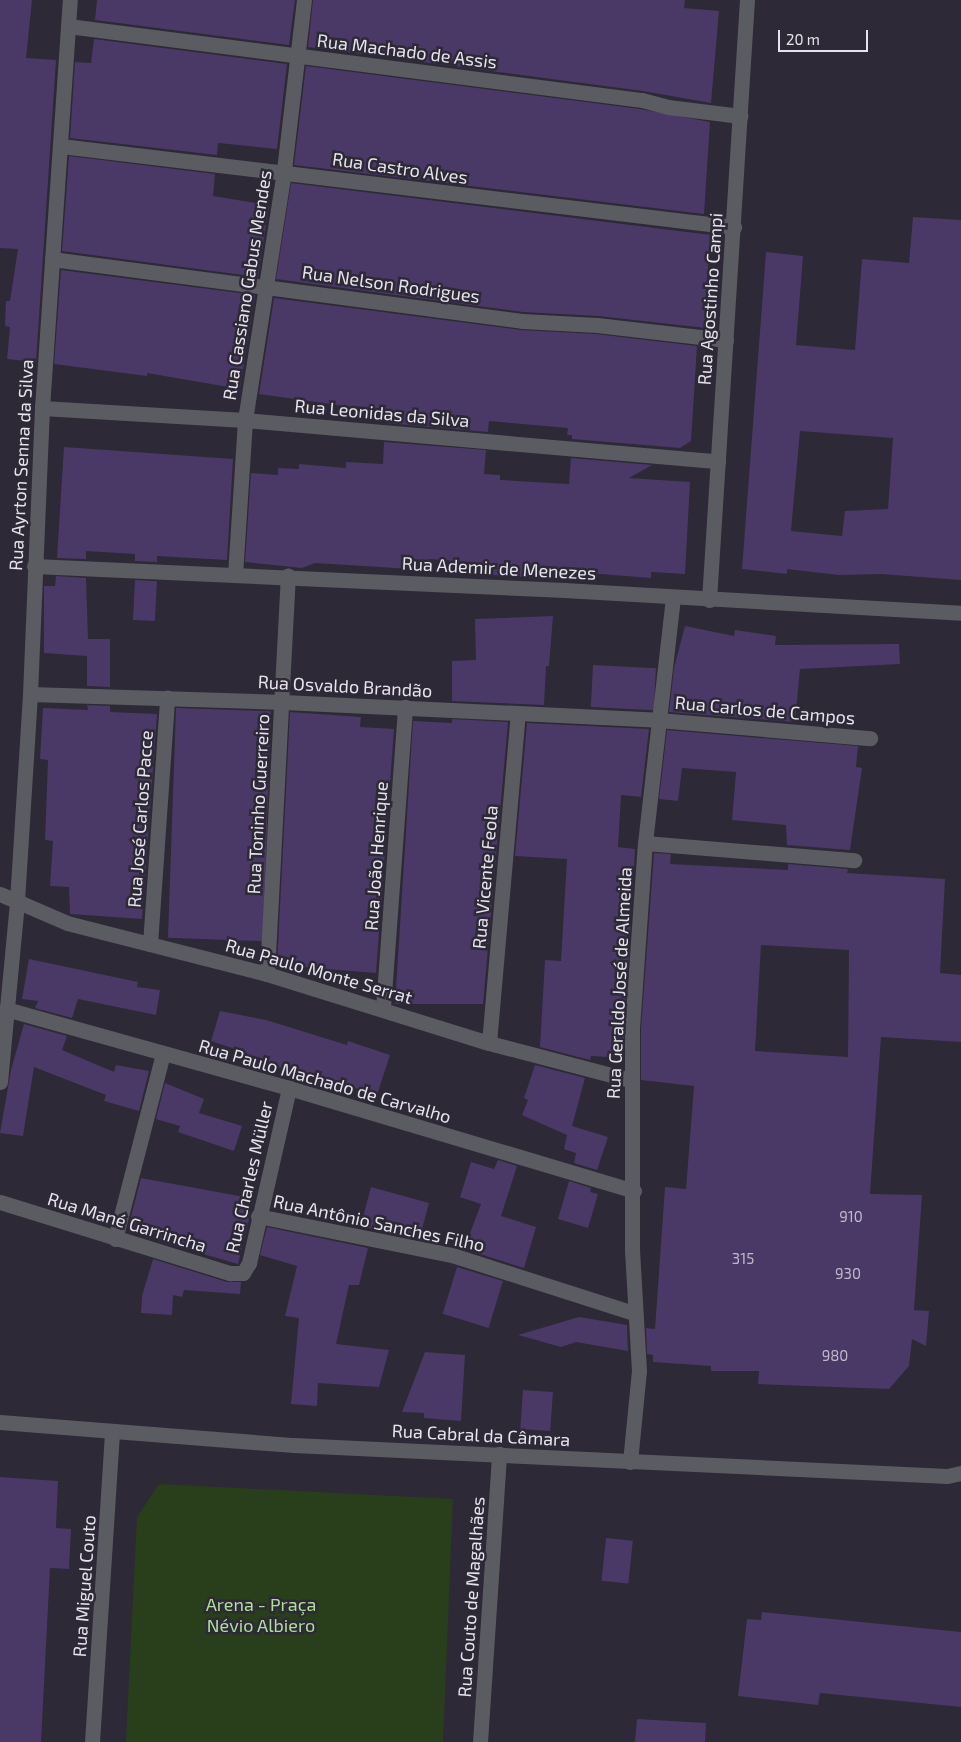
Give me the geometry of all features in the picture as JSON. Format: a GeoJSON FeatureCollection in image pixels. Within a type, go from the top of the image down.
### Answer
{"type":"FeatureCollection","features":[{"type":"Feature","properties":{"kind":"street","name":"Rua Ayrton Senna da Silva"},"geometry":{"type":"LineString","coordinates":[[0,1082],[17,901],[30,694],[42,408],[70,0]]}},
{"type":"Feature","properties":{"kind":"street","name":"Rua Cassiano Gabus Mendes"},"geometry":{"type":"LineString","coordinates":[[235,575],[246,420],[264,286],[284,170],[296,55],[304,0]]}},
{"type":"Feature","properties":{"kind":"street","name":"Rua Agostinho Campi"},"geometry":{"type":"LineString","coordinates":[[709,600],[747,0]]}},
{"type":"Feature","properties":{"kind":"street","name":"Rua Machado de Assis"},"geometry":{"type":"LineString","coordinates":[[68,26],[642,100],[668,107],[740,116]]}},
{"type":"Feature","properties":{"kind":"street","name":"Rua Castro Alves"},"geometry":{"type":"LineString","coordinates":[[61,146],[284,170],[446,195],[734,227]]}},
{"type":"Feature","properties":{"kind":"street","name":"Rua Nelson Rodrigues"},"geometry":{"type":"LineString","coordinates":[[52,259],[522,321],[597,325],[726,340]]}},
{"type":"Feature","properties":{"kind":"street","name":"Rua Leonidas da Silva"},"geometry":{"type":"LineString","coordinates":[[42,408],[246,420],[718,461]]}},
{"type":"Feature","properties":{"kind":"street","name":"Rua Ademir de Menezes"},"geometry":{"type":"LineString","coordinates":[[34,566],[288,576],[961,613]]}},
{"type":"Feature","properties":{"kind":"street","name":"Rua Toninho Guerreiro"},"geometry":{"type":"LineString","coordinates":[[267,974],[283,702],[288,576]]}},
{"type":"Feature","properties":{"kind":"street","name":"Rua Geraldo José de Almeida"},"geometry":{"type":"LineString","coordinates":[[630,1462],[639,1371],[634,1313],[634,1191],[630,1080],[645,843],[673,598]]}},
{"type":"Feature","properties":{"kind":"street","name":"Rua Osvaldo Brandão"},"geometry":{"type":"LineString","coordinates":[[30,694],[283,702],[658,720]]}},
{"type":"Feature","properties":{"kind":"street","name":"Rua José Carlos Pacce"},"geometry":{"type":"LineString","coordinates":[[150,944],[167,698]]}},
{"type":"Feature","properties":{"kind":"street","name":"Rua João Henrique"},"geometry":{"type":"LineString","coordinates":[[383,1008],[405,708]]}},
{"type":"Feature","properties":{"kind":"street","name":"Rua Vicente Feola"},"geometry":{"type":"LineString","coordinates":[[489,1043],[518,714]]}},
{"type":"Feature","properties":{"kind":"street","name":"Rua Carlos de Campos"},"geometry":{"type":"LineString","coordinates":[[658,720],[870,738]]}},
{"type":"Feature","properties":{"kind":"street"},"geometry":{"type":"LineString","coordinates":[[645,843],[854,860]]}},
{"type":"Feature","properties":{"kind":"street","name":"Rua Paulo Monte Serrat"},"geometry":{"type":"LineString","coordinates":[[0,894],[67,923],[267,974],[383,1008],[489,1043],[630,1080]]}},
{"type":"Feature","properties":{"kind":"street","name":"Rua Paulo Machado de Carvalho"},"geometry":{"type":"LineString","coordinates":[[6,1009],[289,1088],[634,1191]]}},
{"type":"Feature","properties":{"kind":"street"},"geometry":{"type":"LineString","coordinates":[[115,1239],[163,1054]]}},
{"type":"Feature","properties":{"kind":"street","name":"Rua Charles Müller"},"geometry":{"type":"LineString","coordinates":[[243,1272],[249,1263],[258,1216],[289,1088]]}},
{"type":"Feature","properties":{"kind":"street","name":"Rua Mané Garrincha"},"geometry":{"type":"LineString","coordinates":[[0,1202],[230,1273],[243,1272]]}},
{"type":"Feature","properties":{"kind":"street","name":"Rua Antônio Sanches Filho"},"geometry":{"type":"LineString","coordinates":[[258,1216],[452,1255],[634,1313]]}},
{"type":"Feature","properties":{"kind":"street","name":"Rua Cabral da Câmara"},"geometry":{"type":"LineString","coordinates":[[0,1422],[112,1433],[284,1445],[947,1476],[961,1473]]}},
{"type":"Feature","properties":{"kind":"street","name":"Rua Miguel Couto"},"geometry":{"type":"LineString","coordinates":[[92,1742],[112,1433]]}},
{"type":"Feature","properties":{"kind":"street","name":"Rua Couto de Magalhães"},"geometry":{"type":"LineString","coordinates":[[480,1742],[499,1454]]}},
{"type":"Feature","properties":{"kind":"green space","name":"Arena - Praça Névio Albiero"},"geometry":{"type":"Polygon","coordinates":[[[159,1484],[453,1499],[443,1742],[126,1742],[137,1517],[159,1484]]]}},
{"type":"Feature","properties":{"kind":"building"},"geometry":{"type":"Polygon","coordinates":[[[0,0],[32,0],[26,58],[56,60],[36,362],[7,359],[10,327],[5,326],[6,301],[10,301],[18,249],[0,248],[0,0]]]}},
{"type":"Feature","properties":{"kind":"building"},"geometry":{"type":"Polygon","coordinates":[[[97,0],[295,0],[289,45],[95,20],[97,0]]]}},
{"type":"Feature","properties":{"kind":"building"},"geometry":{"type":"Polygon","coordinates":[[[313,0],[685,0],[684,8],[719,11],[711,103],[643,91],[308,47],[313,0]]]}},
{"type":"Feature","properties":{"kind":"building"},"geometry":{"type":"Polygon","coordinates":[[[94,39],[287,64],[277,149],[218,143],[217,155],[70,138],[75,62],[91,63],[94,39]]]}},
{"type":"Feature","properties":{"kind":"building"},"geometry":{"type":"Polygon","coordinates":[[[306,66],[640,109],[710,122],[704,214],[294,165],[306,66]]]}},
{"type":"Feature","properties":{"kind":"building"},"geometry":{"type":"Polygon","coordinates":[[[69,156],[215,174],[213,196],[269,205],[258,277],[62,251],[69,156]]]}},
{"type":"Feature","properties":{"kind":"building"},"geometry":{"type":"Polygon","coordinates":[[[291,183],[711,235],[707,279],[711,279],[706,328],[598,316],[523,312],[276,279],[291,183]]]}},
{"type":"Feature","properties":{"kind":"building"},"geometry":{"type":"Polygon","coordinates":[[[913,217],[961,220],[961,580],[881,574],[839,575],[787,569],[787,574],[742,569],[766,252],[803,256],[796,345],[855,350],[862,259],[909,263],[913,217]],[[800,431],[791,531],[842,536],[845,511],[888,509],[893,438],[800,431]]]}},
{"type":"Feature","properties":{"kind":"building"},"geometry":{"type":"Polygon","coordinates":[[[61,270],[255,295],[240,389],[147,373],[147,376],[54,364],[61,270]]]}},
{"type":"Feature","properties":{"kind":"building"},"geometry":{"type":"Polygon","coordinates":[[[274,298],[521,330],[596,334],[697,346],[691,441],[680,448],[572,439],[572,435],[567,435],[568,428],[489,421],[488,432],[386,423],[386,416],[358,413],[359,408],[259,394],[274,298]]]}},
{"type":"Feature","properties":{"kind":"building"},"geometry":{"type":"Polygon","coordinates":[[[384,442],[486,450],[484,474],[500,475],[500,480],[569,484],[571,458],[652,465],[629,478],[690,482],[685,574],[651,572],[651,578],[563,571],[562,580],[493,575],[494,564],[429,559],[428,570],[315,563],[302,568],[245,562],[251,473],[278,475],[278,468],[299,469],[299,464],[346,468],[346,462],[383,464],[384,442]]]}},
{"type":"Feature","properties":{"kind":"building"},"geometry":{"type":"Polygon","coordinates":[[[64,447],[233,459],[227,560],[157,556],[157,562],[135,561],[135,554],[86,551],[86,559],[57,558],[64,447]]]}},
{"type":"Feature","properties":{"kind":"building"},"geometry":{"type":"Polygon","coordinates":[[[56,576],[86,578],[88,639],[110,639],[110,687],[87,686],[87,656],[44,653],[44,586],[55,586],[56,576]]]}},
{"type":"Feature","properties":{"kind":"building"},"geometry":{"type":"Polygon","coordinates":[[[135,580],[157,581],[155,621],[133,620],[135,580]]]}},
{"type":"Feature","properties":{"kind":"building"},"geometry":{"type":"Polygon","coordinates":[[[553,616],[549,666],[546,666],[544,705],[452,701],[452,661],[476,660],[475,619],[553,616]]]}},
{"type":"Feature","properties":{"kind":"building"},"geometry":{"type":"Polygon","coordinates":[[[685,626],[734,636],[735,630],[776,636],[775,645],[899,644],[900,664],[800,669],[795,722],[669,712],[674,668],[685,626]]]}},
{"type":"Feature","properties":{"kind":"building"},"geometry":{"type":"Polygon","coordinates":[[[593,665],[656,668],[654,710],[591,707],[593,665]]]}},
{"type":"Feature","properties":{"kind":"building"},"geometry":{"type":"Polygon","coordinates":[[[87,705],[110,706],[110,712],[157,714],[142,919],[70,914],[69,887],[50,886],[53,841],[45,840],[48,760],[40,759],[43,708],[88,710],[87,705]]]}},
{"type":"Feature","properties":{"kind":"building"},"geometry":{"type":"Polygon","coordinates":[[[176,708],[271,711],[263,941],[168,938],[176,708]]]}},
{"type":"Feature","properties":{"kind":"building"},"geometry":{"type":"Polygon","coordinates":[[[290,712],[361,717],[360,727],[394,729],[376,973],[277,965],[290,712]]]}},
{"type":"Feature","properties":{"kind":"building"},"geometry":{"type":"Polygon","coordinates":[[[452,719],[508,722],[483,1004],[395,1004],[413,721],[452,723],[452,719]]]}},
{"type":"Feature","properties":{"kind":"building"},"geometry":{"type":"Polygon","coordinates":[[[527,723],[649,729],[641,797],[621,795],[618,847],[635,849],[623,1058],[591,1056],[590,1060],[540,1047],[545,960],[561,961],[567,859],[515,856],[527,723]]]}},
{"type":"Feature","properties":{"kind":"building"},"geometry":{"type":"Polygon","coordinates":[[[667,730],[858,746],[856,767],[862,768],[850,850],[787,845],[786,825],[732,820],[736,772],[682,768],[678,801],[659,799],[667,730]]]}},
{"type":"Feature","properties":{"kind":"building"},"geometry":{"type":"Polygon","coordinates":[[[654,853],[671,854],[670,864],[788,870],[788,864],[848,869],[847,873],[945,879],[940,973],[961,975],[961,1042],[881,1037],[870,1194],[922,1195],[914,1310],[929,1311],[926,1346],[912,1339],[909,1366],[889,1389],[758,1384],[759,1371],[711,1371],[711,1366],[653,1362],[653,1355],[647,1354],[646,1328],[655,1329],[665,1187],[686,1189],[694,1086],[641,1080],[641,1028],[654,853]],[[761,945],[755,1051],[848,1057],[849,950],[761,945]]]}},
{"type":"Feature","properties":{"kind":"building"},"geometry":{"type":"Polygon","coordinates":[[[29,959],[138,982],[137,987],[160,990],[156,1015],[78,999],[72,1018],[35,1008],[38,1001],[22,999],[29,959]]]}},
{"type":"Feature","properties":{"kind":"building"},"geometry":{"type":"Polygon","coordinates":[[[220,1011],[266,1020],[347,1045],[348,1041],[390,1055],[377,1095],[310,1074],[307,1084],[281,1076],[283,1068],[247,1063],[247,1053],[211,1041],[220,1011]]]}},
{"type":"Feature","properties":{"kind":"building"},"geometry":{"type":"Polygon","coordinates":[[[24,1024],[67,1036],[62,1050],[114,1072],[116,1065],[149,1071],[139,1111],[104,1101],[106,1095],[34,1067],[23,1136],[0,1133],[11,1070],[24,1024]]]}},
{"type":"Feature","properties":{"kind":"building"},"geometry":{"type":"Polygon","coordinates":[[[535,1065],[585,1078],[572,1126],[608,1137],[597,1170],[574,1163],[576,1153],[564,1149],[567,1135],[522,1115],[528,1100],[524,1098],[535,1065]]]}},
{"type":"Feature","properties":{"kind":"building"},"geometry":{"type":"Polygon","coordinates":[[[165,1083],[204,1099],[199,1113],[242,1126],[234,1151],[178,1132],[180,1126],[156,1119],[165,1083]]]}},
{"type":"Feature","properties":{"kind":"building"},"geometry":{"type":"Polygon","coordinates":[[[498,1160],[517,1166],[501,1216],[536,1227],[524,1268],[464,1249],[481,1204],[460,1197],[471,1162],[494,1169],[498,1160]]]}},
{"type":"Feature","properties":{"kind":"building"},"geometry":{"type":"Polygon","coordinates":[[[141,1178],[250,1198],[245,1218],[249,1219],[238,1264],[158,1241],[160,1235],[128,1228],[141,1178]]]}},
{"type":"Feature","properties":{"kind":"building"},"geometry":{"type":"Polygon","coordinates":[[[569,1181],[591,1188],[590,1192],[598,1194],[588,1228],[558,1219],[569,1181]]]}},
{"type":"Feature","properties":{"kind":"building"},"geometry":{"type":"Polygon","coordinates":[[[371,1187],[429,1203],[420,1237],[374,1225],[373,1229],[332,1221],[332,1215],[362,1221],[371,1187]]]}},
{"type":"Feature","properties":{"kind":"building"},"geometry":{"type":"Polygon","coordinates":[[[267,1227],[368,1248],[359,1285],[349,1285],[336,1344],[389,1350],[379,1387],[318,1383],[317,1406],[291,1404],[299,1318],[285,1316],[297,1266],[260,1255],[267,1227]]]}},
{"type":"Feature","properties":{"kind":"building"},"geometry":{"type":"Polygon","coordinates":[[[153,1259],[227,1282],[241,1282],[240,1294],[184,1290],[182,1297],[173,1295],[172,1315],[141,1313],[142,1296],[153,1259]]]}},
{"type":"Feature","properties":{"kind":"building"},"geometry":{"type":"Polygon","coordinates":[[[457,1267],[503,1281],[489,1328],[443,1314],[457,1267]]]}},
{"type":"Feature","properties":{"kind":"building"},"geometry":{"type":"Polygon","coordinates":[[[579,1317],[627,1325],[628,1351],[576,1342],[561,1347],[518,1335],[579,1317]]]}},
{"type":"Feature","properties":{"kind":"building"},"geometry":{"type":"Polygon","coordinates":[[[425,1352],[465,1355],[461,1421],[424,1418],[424,1413],[402,1412],[425,1352]]]}},
{"type":"Feature","properties":{"kind":"building"},"geometry":{"type":"Polygon","coordinates":[[[523,1390],[553,1392],[550,1431],[520,1429],[523,1390]]]}},
{"type":"Feature","properties":{"kind":"building"},"geometry":{"type":"Polygon","coordinates":[[[0,1477],[58,1481],[56,1528],[71,1529],[69,1569],[50,1568],[41,1742],[0,1742],[0,1477]]]}},
{"type":"Feature","properties":{"kind":"building"},"geometry":{"type":"Polygon","coordinates":[[[606,1538],[633,1541],[628,1584],[602,1581],[606,1538]]]}},
{"type":"Feature","properties":{"kind":"building"},"geometry":{"type":"Polygon","coordinates":[[[762,1612],[961,1632],[961,1707],[820,1693],[818,1705],[738,1696],[747,1619],[761,1620],[762,1612]]]}},
{"type":"Feature","properties":{"kind":"building"},"geometry":{"type":"Polygon","coordinates":[[[637,1719],[706,1723],[705,1742],[635,1742],[637,1719]]]}}]}
